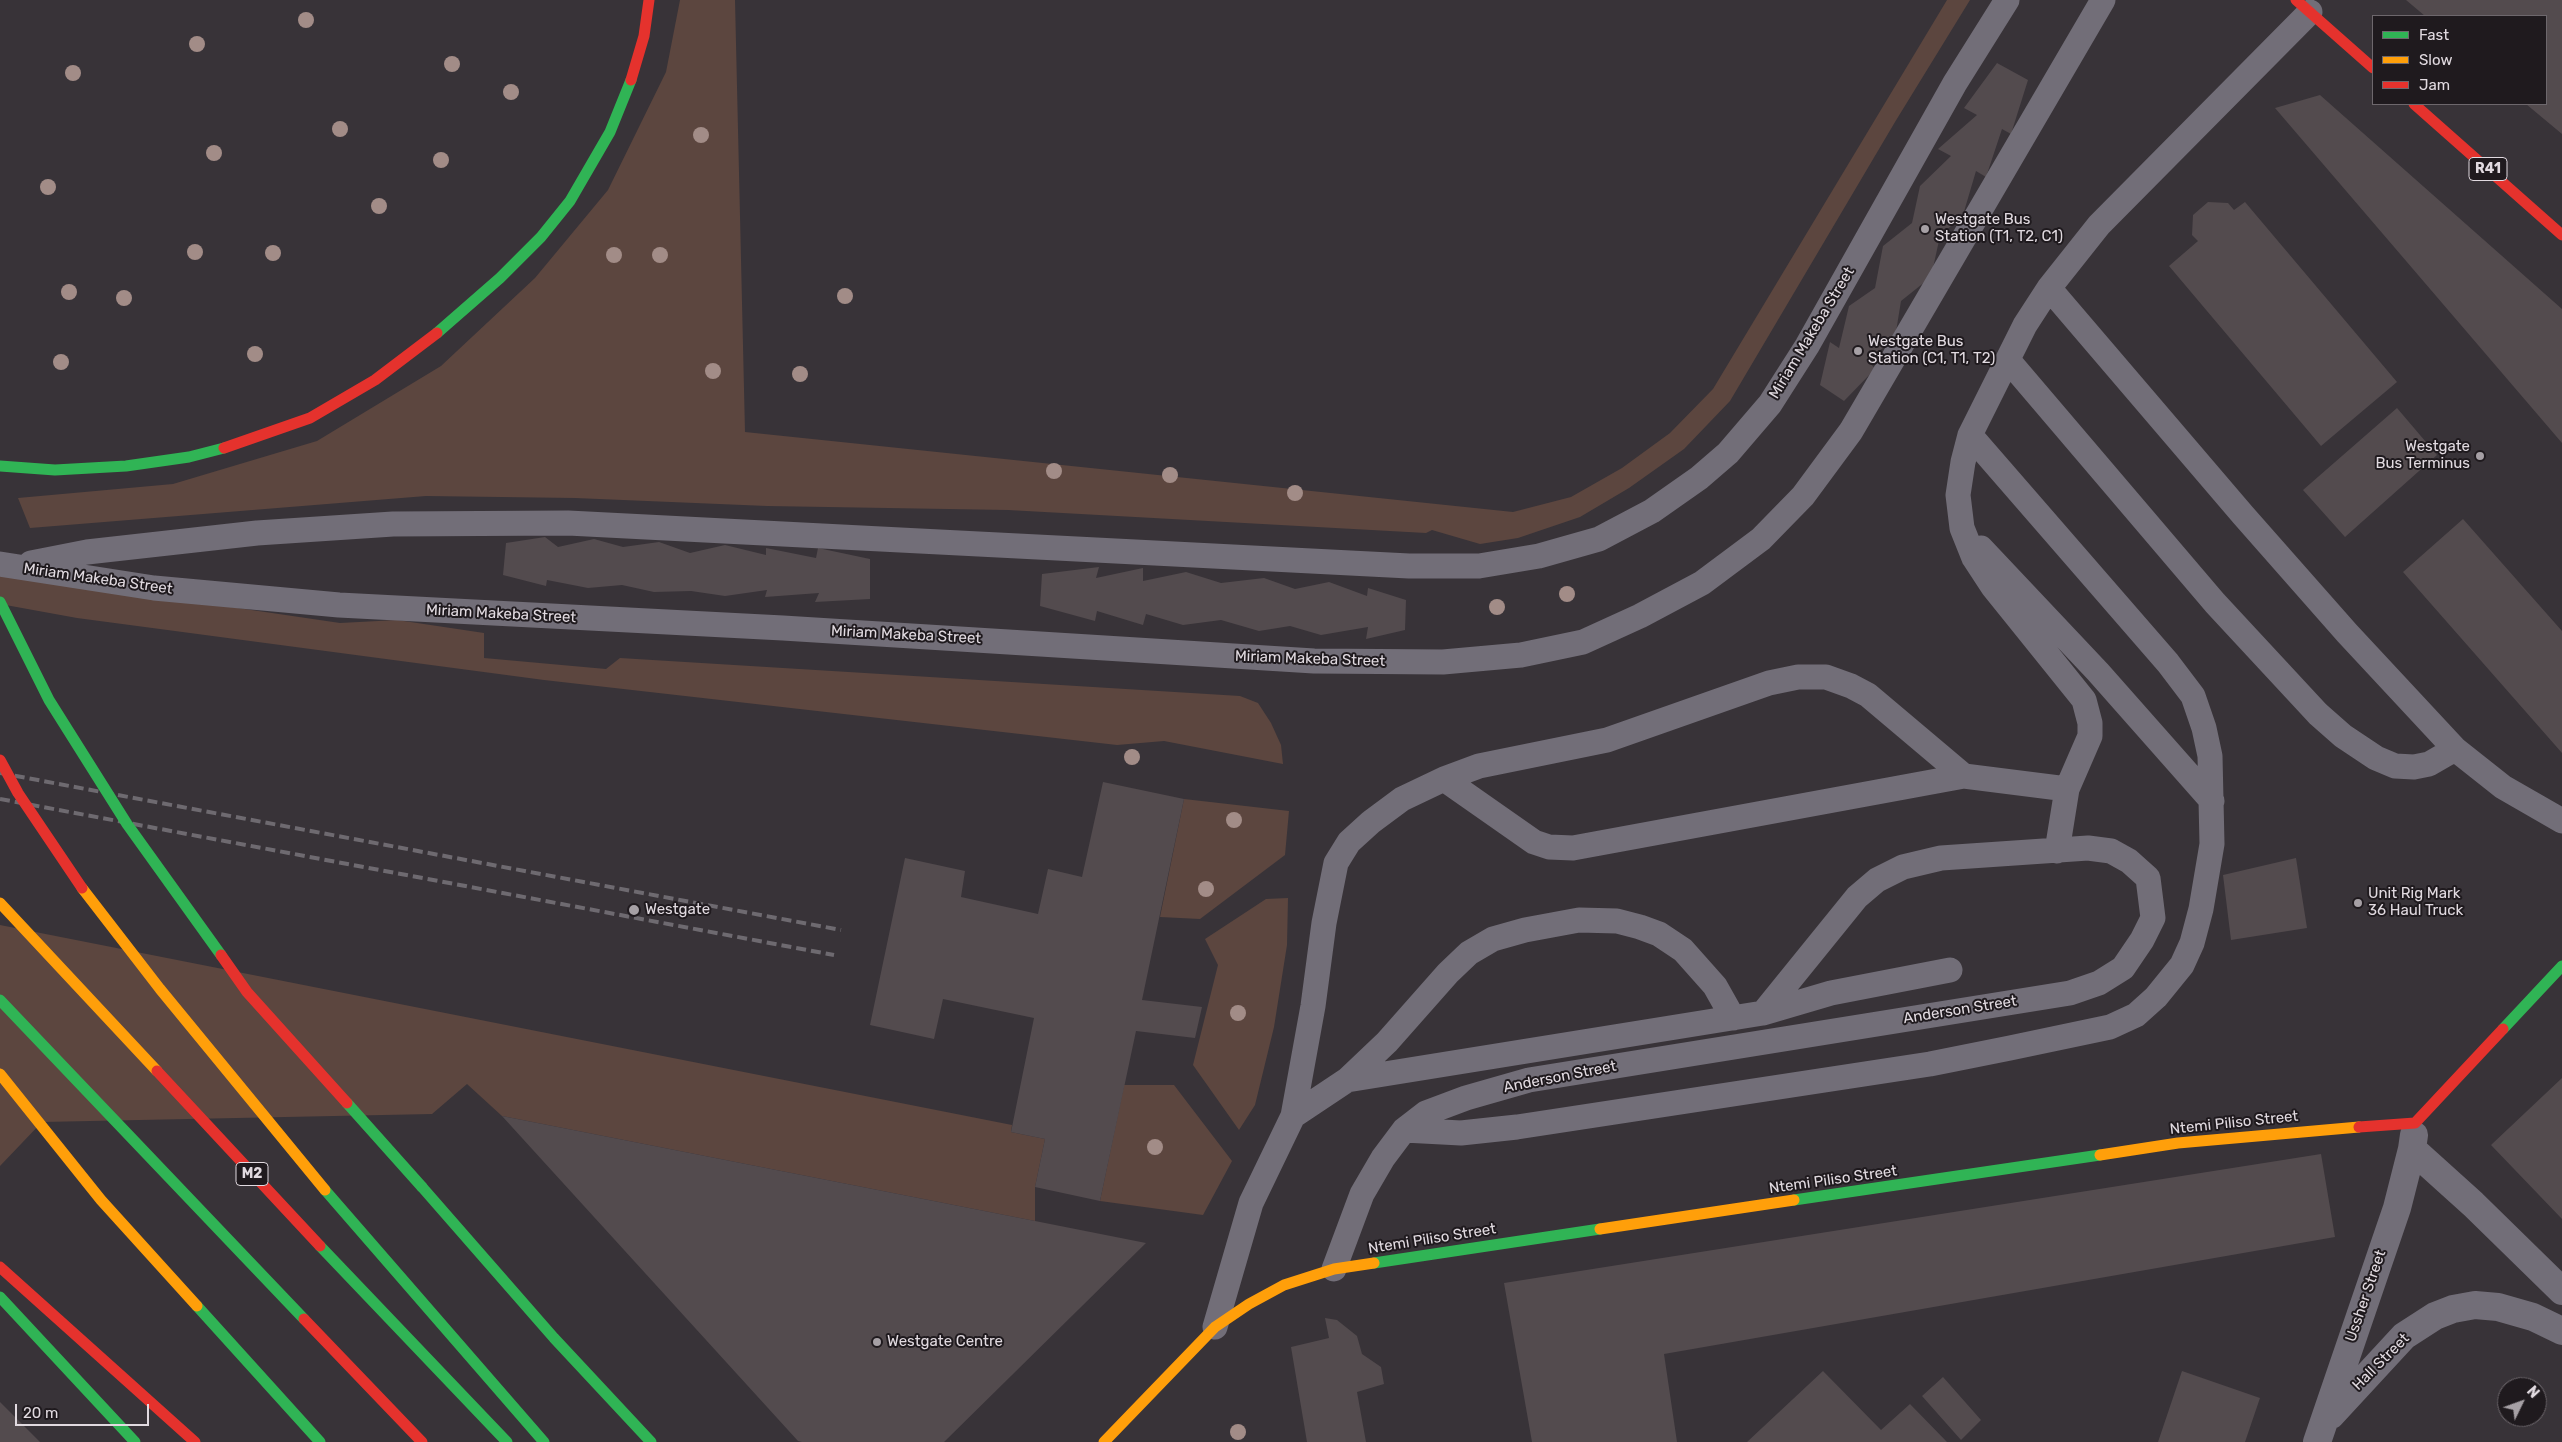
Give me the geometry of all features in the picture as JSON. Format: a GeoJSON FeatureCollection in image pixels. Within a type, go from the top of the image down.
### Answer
{"type":"FeatureCollection","features":[{"type":"Feature","properties":{"kind":"main road"},"geometry":{"type":"LineString","coordinates":[[0,466],[55,470],[88,469],[126,466],[189,457],[248,441],[310,418],[375,380],[436,334],[500,278],[541,237],[570,201],[594,161],[626,95],[642,45],[649,0]]}},
{"type":"Feature","properties":{"kind":"main road"},"geometry":{"type":"LineString","coordinates":[[2309,4],[2372,67]]}},
{"type":"Feature","properties":{"kind":"main road","name":"R41"},"geometry":{"type":"LineString","coordinates":[[2415,105],[2562,235]]}},
{"type":"Feature","properties":{"kind":"main road"},"geometry":{"type":"LineString","coordinates":[[0,602],[50,700],[127,824],[248,992],[554,1338],[650,1442]]}},
{"type":"Feature","properties":{"kind":"main road"},"geometry":{"type":"LineString","coordinates":[[0,760],[18,793],[77,882],[160,989],[311,1174],[544,1442]]}},
{"type":"Feature","properties":{"kind":"main road","name":"M2"},"geometry":{"type":"LineString","coordinates":[[0,903],[306,1231],[507,1442]]}},
{"type":"Feature","properties":{"kind":"main road"},"geometry":{"type":"LineString","coordinates":[[2414,1136],[2562,966]]}},
{"type":"Feature","properties":{"kind":"main road"},"geometry":{"type":"LineString","coordinates":[[0,1000],[422,1442]]}},
{"type":"Feature","properties":{"kind":"main road"},"geometry":{"type":"LineString","coordinates":[[0,1074],[101,1200],[320,1442]]}},
{"type":"Feature","properties":{"kind":"main road","name":"Ntemi Piliso Street"},"geometry":{"type":"LineString","coordinates":[[1104,1442],[1215,1326],[1284,1285],[1334,1269],[2178,1144],[2307,1130],[2414,1136]]}},
{"type":"Feature","properties":{"kind":"main road"},"geometry":{"type":"LineString","coordinates":[[0,1267],[195,1442]]}},
{"type":"Feature","properties":{"kind":"main road"},"geometry":{"type":"LineString","coordinates":[[0,1297],[135,1442]]}},
{"type":"Feature","properties":{"kind":"street"},"geometry":{"type":"LineString","coordinates":[[2414,1136],[2473,1204],[2562,1292]]}},
{"type":"Feature","properties":{"kind":"street","name":"Ussher Street"},"geometry":{"type":"LineString","coordinates":[[2320,1433],[2397,1208],[2414,1136]]}},
{"type":"Feature","properties":{"kind":"street","name":"Hall Street"},"geometry":{"type":"LineString","coordinates":[[2320,1433],[2404,1336],[2435,1316],[2453,1309],[2475,1305],[2498,1307],[2533,1317],[2562,1332]]}},
{"type":"Feature","properties":{"kind":"lane","name":"Miriam Makeba Street"},"geometry":{"type":"LineString","coordinates":[[7,565],[87,552],[257,533],[393,524],[568,523],[1409,566],[1478,566],[1538,556],[1599,539],[1652,511],[1699,478],[1728,452],[1770,404],[1807,346],[1955,83],[2008,0]]}},
{"type":"Feature","properties":{"kind":"lane","name":"Miriam Makeba Street"},"geometry":{"type":"LineString","coordinates":[[7,565],[154,588],[339,605],[783,628],[1314,661],[1442,662],[1521,655],[1583,642],[1640,616],[1702,583],[1761,538],[1803,496],[1852,431],[2103,0]]}},
{"type":"Feature","properties":{"kind":"lane"},"geometry":{"type":"LineString","coordinates":[[2057,851],[2067,789],[2090,736],[2090,723],[2084,700],[1993,587],[1974,558],[1962,528],[1958,495],[1963,462],[1970,435],[2026,324],[2049,288],[2099,225],[2309,4]]}},
{"type":"Feature","properties":{"kind":"lane"},"geometry":{"type":"LineString","coordinates":[[2049,288],[2094,343],[2243,515],[2455,749],[2503,787],[2562,821]]}},
{"type":"Feature","properties":{"kind":"lane"},"geometry":{"type":"LineString","coordinates":[[2008,360],[2215,603],[2318,714],[2343,736],[2376,758],[2395,766],[2414,767],[2428,764],[2455,749]]}},
{"type":"Feature","properties":{"kind":"lane"},"geometry":{"type":"LineString","coordinates":[[1404,1130],[1461,1133],[1517,1128],[1930,1064],[2110,1027],[2142,1009],[2156,997],[2182,966],[2192,943],[2201,909],[2212,844],[2210,756],[2193,696],[2168,663],[1970,435]]}},
{"type":"Feature","properties":{"kind":"lane"},"geometry":{"type":"LineString","coordinates":[[1962,528],[2098,672],[2212,801]]}},
{"type":"Feature","properties":{"kind":"lane"},"geometry":{"type":"LineString","coordinates":[[1215,1326],[1251,1203],[1293,1116],[1313,1006],[1324,923],[1336,863],[1349,842],[1371,822],[1402,799],[1444,779],[1479,766],[1607,740],[1769,683],[1798,677],[1826,677],[1851,686],[1868,695],[1964,776]]}},
{"type":"Feature","properties":{"kind":"lane"},"geometry":{"type":"LineString","coordinates":[[1444,779],[1534,842],[1549,847],[1573,848],[1964,776],[2067,789]]}},
{"type":"Feature","properties":{"kind":"lane","name":"Anderson Street"},"geometry":{"type":"LineString","coordinates":[[1334,1269],[1362,1194],[1383,1158],[1404,1130],[1426,1113],[1466,1098],[1529,1080],[2070,993],[2099,983],[2123,968],[2142,940],[2153,918],[2148,878],[2129,861],[2111,851],[2088,848],[1941,858],[1903,867],[1877,880],[1857,897],[1763,1013]]}},
{"type":"Feature","properties":{"kind":"lane","name":"Anderson Street"},"geometry":{"type":"LineString","coordinates":[[1293,1116],[1347,1080],[1387,1042],[1448,973],[1469,953],[1493,938],[1525,930],[1579,920],[1618,921],[1659,934],[1683,950],[1710,980],[1726,1002],[1733,1018]]}},
{"type":"Feature","properties":{"kind":"lane","name":"Anderson Street"},"geometry":{"type":"LineString","coordinates":[[1347,1080],[1763,1013],[1831,993],[1950,970]]}},
{"type":"Feature","properties":{"kind":"shaded area"},"geometry":{"type":"Polygon","coordinates":[[[680,0],[735,0],[745,432],[1513,512],[1571,497],[1622,468],[1670,433],[1713,389],[1947,0],[1970,0],[1895,122],[1730,401],[1684,449],[1629,488],[1580,517],[1518,538],[1480,544],[1432,530],[1426,533],[1008,510],[767,506],[575,498],[426,496],[30,528],[18,498],[173,484],[317,441],[441,366],[535,278],[608,190],[666,72],[680,0]]]}},
{"type":"Feature","properties":{"kind":"shaded area"},"geometry":{"type":"Polygon","coordinates":[[[0,573],[340,623],[397,620],[484,633],[484,658],[606,669],[620,658],[1240,696],[1258,703],[1271,723],[1281,745],[1283,764],[1164,741],[1117,745],[544,680],[77,618],[0,604],[0,573]]]}},
{"type":"Feature","properties":{"kind":"shaded area"},"geometry":{"type":"Polygon","coordinates":[[[1184,799],[1289,811],[1285,855],[1200,919],[1160,917],[1184,799]]]}},
{"type":"Feature","properties":{"kind":"shaded area"},"geometry":{"type":"Polygon","coordinates":[[[1288,898],[1287,945],[1274,1027],[1255,1105],[1239,1130],[1193,1065],[1218,965],[1205,939],[1266,899],[1288,898]]]}},
{"type":"Feature","properties":{"kind":"shaded area"},"geometry":{"type":"Polygon","coordinates":[[[0,925],[1012,1125],[1011,1132],[1045,1139],[1035,1187],[1035,1221],[502,1116],[467,1084],[432,1114],[42,1122],[0,1166],[0,925]]]}},
{"type":"Feature","properties":{"kind":"shaded area"},"geometry":{"type":"Polygon","coordinates":[[[1124,1085],[1174,1085],[1232,1161],[1203,1215],[1100,1201],[1124,1085]]]}},
{"type":"Feature","properties":{"kind":"building"},"geometry":{"type":"Polygon","coordinates":[[[2406,0],[2562,0],[2562,134],[2527,105],[2547,105],[2547,15],[2424,15],[2406,0]]]}},
{"type":"Feature","properties":{"kind":"building","name":"Westgate Bus Station (T1, T2, C1)"},"geometry":{"type":"Polygon","coordinates":[[[1997,63],[2028,80],[2011,134],[2002,129],[1986,177],[1976,171],[1963,215],[1940,236],[1931,277],[1901,301],[1895,338],[1868,360],[1875,369],[1844,401],[1820,385],[1830,342],[1839,348],[1849,306],[1875,288],[1883,246],[1912,223],[1920,186],[1951,156],[1938,149],[1977,115],[1964,108],[1997,63]]]}},
{"type":"Feature","properties":{"kind":"building"},"geometry":{"type":"Polygon","coordinates":[[[2320,95],[2562,309],[2562,443],[2275,108],[2320,95]]]}},
{"type":"Feature","properties":{"kind":"building"},"geometry":{"type":"Polygon","coordinates":[[[2208,202],[2228,203],[2234,210],[2245,202],[2397,382],[2321,446],[2169,266],[2198,241],[2192,235],[2193,215],[2208,202]]]}},
{"type":"Feature","properties":{"kind":"building"},"geometry":{"type":"Polygon","coordinates":[[[2397,408],[2437,455],[2345,537],[2303,490],[2397,408]]]}},
{"type":"Feature","properties":{"kind":"building"},"geometry":{"type":"Polygon","coordinates":[[[2463,519],[2562,631],[2562,753],[2403,572],[2463,519]]]}},
{"type":"Feature","properties":{"kind":"building"},"geometry":{"type":"Polygon","coordinates":[[[545,537],[558,547],[594,539],[623,547],[659,542],[690,553],[725,545],[766,555],[766,548],[816,558],[818,548],[870,559],[870,599],[815,602],[819,593],[765,597],[767,590],[725,596],[691,591],[654,592],[622,585],[588,588],[547,580],[546,586],[503,575],[506,543],[545,537]]]}},
{"type":"Feature","properties":{"kind":"building"},"geometry":{"type":"Polygon","coordinates":[[[1099,567],[1096,578],[1143,568],[1143,581],[1186,572],[1221,583],[1264,578],[1295,589],[1329,582],[1367,596],[1368,588],[1406,600],[1405,630],[1366,639],[1368,627],[1321,635],[1290,626],[1259,631],[1221,620],[1183,625],[1146,614],[1143,625],[1097,611],[1095,621],[1040,606],[1042,574],[1099,567]]]}},
{"type":"Feature","properties":{"kind":"building"},"geometry":{"type":"Polygon","coordinates":[[[1103,782],[1184,799],[1142,1000],[1202,1007],[1195,1038],[1136,1031],[1100,1201],[1035,1187],[1045,1139],[1011,1132],[1034,1018],[943,999],[934,1039],[870,1025],[905,858],[965,871],[961,897],[1038,914],[1048,869],[1082,877],[1103,782]]]}},
{"type":"Feature","properties":{"kind":"building"},"geometry":{"type":"Polygon","coordinates":[[[2296,858],[2307,928],[2231,940],[2223,875],[2296,858]]]}},
{"type":"Feature","properties":{"kind":"building"},"geometry":{"type":"Polygon","coordinates":[[[2562,1078],[2562,1219],[2491,1145],[2562,1078]]]}},
{"type":"Feature","properties":{"kind":"building","name":"Westgate Centre"},"geometry":{"type":"Polygon","coordinates":[[[502,1116],[1146,1243],[944,1442],[802,1442],[798,1441],[502,1116]]]}},
{"type":"Feature","properties":{"kind":"building"},"geometry":{"type":"Polygon","coordinates":[[[2321,1154],[2335,1237],[1664,1354],[1677,1442],[1532,1442],[1504,1283],[2321,1154]]]}},
{"type":"Feature","properties":{"kind":"building"},"geometry":{"type":"Polygon","coordinates":[[[1325,1318],[1337,1320],[1357,1336],[1362,1354],[1381,1367],[1384,1384],[1357,1392],[1366,1442],[1307,1442],[1291,1347],[1329,1338],[1325,1318]]]}},
{"type":"Feature","properties":{"kind":"building"},"geometry":{"type":"Polygon","coordinates":[[[1823,1371],[1881,1430],[1910,1404],[1947,1442],[1747,1442],[1823,1371]]]}},
{"type":"Feature","properties":{"kind":"building"},"geometry":{"type":"Polygon","coordinates":[[[2182,1371],[2260,1398],[2245,1442],[2158,1442],[2182,1371]]]}},
{"type":"Feature","properties":{"kind":"building"},"geometry":{"type":"Polygon","coordinates":[[[1943,1377],[1981,1420],[1961,1440],[1922,1396],[1943,1377]]]}},
{"type":"Feature","properties":{"kind":"building"},"geometry":{"type":"Polygon","coordinates":[[[0,1402],[40,1442],[0,1442],[0,1402]]]}},
{"type":"Feature","properties":{"kind":"railway"},"geometry":{"type":"LineString","coordinates":[[0,773],[841,930]]}},
{"type":"Feature","properties":{"kind":"railway"},"geometry":{"type":"LineString","coordinates":[[0,799],[834,955]]}},
{"type":"Feature","properties":{"kind":"traffic: fast"},"geometry":{"type":"LineString","coordinates":[[437,333],[500,278],[541,237],[570,201],[610,132],[631,80]]}},
{"type":"Feature","properties":{"kind":"traffic: fast"},"geometry":{"type":"LineString","coordinates":[[0,466],[55,470],[126,466],[189,457],[224,448]]}},
{"type":"Feature","properties":{"kind":"traffic: fast"},"geometry":{"type":"LineString","coordinates":[[0,602],[49,700],[127,824],[221,955]]}},
{"type":"Feature","properties":{"kind":"traffic: fast"},"geometry":{"type":"LineString","coordinates":[[2503,1029],[2562,966]]}},
{"type":"Feature","properties":{"kind":"traffic: fast"},"geometry":{"type":"LineString","coordinates":[[0,1000],[304,1319]]}},
{"type":"Feature","properties":{"kind":"traffic: fast"},"geometry":{"type":"LineString","coordinates":[[347,1103],[422,1187]]}},
{"type":"Feature","properties":{"kind":"traffic: fast"},"geometry":{"type":"LineString","coordinates":[[1794,1200],[2100,1155]]}},
{"type":"Feature","properties":{"kind":"traffic: fast"},"geometry":{"type":"LineString","coordinates":[[422,1187],[554,1338],[651,1442]]}},
{"type":"Feature","properties":{"kind":"traffic: fast"},"geometry":{"type":"LineString","coordinates":[[325,1190],[544,1442]]}},
{"type":"Feature","properties":{"kind":"traffic: fast"},"geometry":{"type":"LineString","coordinates":[[1374,1263],[1600,1229]]}},
{"type":"Feature","properties":{"kind":"traffic: fast"},"geometry":{"type":"LineString","coordinates":[[320,1246],[507,1442]]}},
{"type":"Feature","properties":{"kind":"traffic: fast"},"geometry":{"type":"LineString","coordinates":[[0,1297],[135,1442]]}},
{"type":"Feature","properties":{"kind":"traffic: fast"},"geometry":{"type":"LineString","coordinates":[[197,1306],[320,1442]]}},
{"type":"Feature","properties":{"kind":"traffic: slow"},"geometry":{"type":"LineString","coordinates":[[82,888],[160,989],[325,1190]]}},
{"type":"Feature","properties":{"kind":"traffic: slow"},"geometry":{"type":"LineString","coordinates":[[0,903],[157,1071]]}},
{"type":"Feature","properties":{"kind":"traffic: slow"},"geometry":{"type":"LineString","coordinates":[[0,1074],[101,1200],[197,1306]]}},
{"type":"Feature","properties":{"kind":"traffic: slow"},"geometry":{"type":"LineString","coordinates":[[2100,1155],[2178,1143],[2359,1127]]}},
{"type":"Feature","properties":{"kind":"traffic: slow"},"geometry":{"type":"LineString","coordinates":[[1600,1229],[1794,1200]]}},
{"type":"Feature","properties":{"kind":"traffic: slow"},"geometry":{"type":"LineString","coordinates":[[1104,1442],[1215,1327],[1249,1304],[1284,1285],[1334,1269],[1374,1263]]}},
{"type":"Feature","properties":{"kind":"traffic: jam"},"geometry":{"type":"LineString","coordinates":[[631,80],[644,36],[649,0]]}},
{"type":"Feature","properties":{"kind":"traffic: jam"},"geometry":{"type":"LineString","coordinates":[[2296,0],[2372,67]]}},
{"type":"Feature","properties":{"kind":"traffic: jam"},"geometry":{"type":"LineString","coordinates":[[2415,105],[2562,235]]}},
{"type":"Feature","properties":{"kind":"traffic: jam"},"geometry":{"type":"LineString","coordinates":[[224,448],[310,418],[375,380],[437,333]]}},
{"type":"Feature","properties":{"kind":"traffic: jam"},"geometry":{"type":"LineString","coordinates":[[0,760],[18,793],[82,888]]}},
{"type":"Feature","properties":{"kind":"traffic: jam"},"geometry":{"type":"LineString","coordinates":[[221,955],[247,992],[347,1103]]}},
{"type":"Feature","properties":{"kind":"traffic: jam"},"geometry":{"type":"LineString","coordinates":[[2359,1127],[2415,1123],[2503,1029]]}},
{"type":"Feature","properties":{"kind":"traffic: jam"},"geometry":{"type":"LineString","coordinates":[[157,1071],[320,1246]]}},
{"type":"Feature","properties":{"kind":"traffic: jam"},"geometry":{"type":"LineString","coordinates":[[0,1267],[195,1442]]}},
{"type":"Feature","properties":{"kind":"traffic: jam"},"geometry":{"type":"LineString","coordinates":[[304,1319],[422,1442]]}},
{"type":"Feature","properties":{"kind":"place","name":"Westgate Bus Station (T1, T2, C1)"},"geometry":{"type":"Point","coordinates":[1925,229]}},
{"type":"Feature","properties":{"kind":"place","name":"Westgate Bus Station (C1, T1, T2)"},"geometry":{"type":"Point","coordinates":[1858,351]}},
{"type":"Feature","properties":{"kind":"place","name":"Westgate Bus Terminus"},"geometry":{"type":"Point","coordinates":[2480,456]}},
{"type":"Feature","properties":{"kind":"place","name":"Unit Rig Mark 36 Haul Truck"},"geometry":{"type":"Point","coordinates":[2358,903]}},
{"type":"Feature","properties":{"kind":"place","name":"Westgate"},"geometry":{"type":"Point","coordinates":[634,910]}},
{"type":"Feature","properties":{"kind":"place","name":"Westgate Centre"},"geometry":{"type":"Point","coordinates":[877,1342]}}]}
